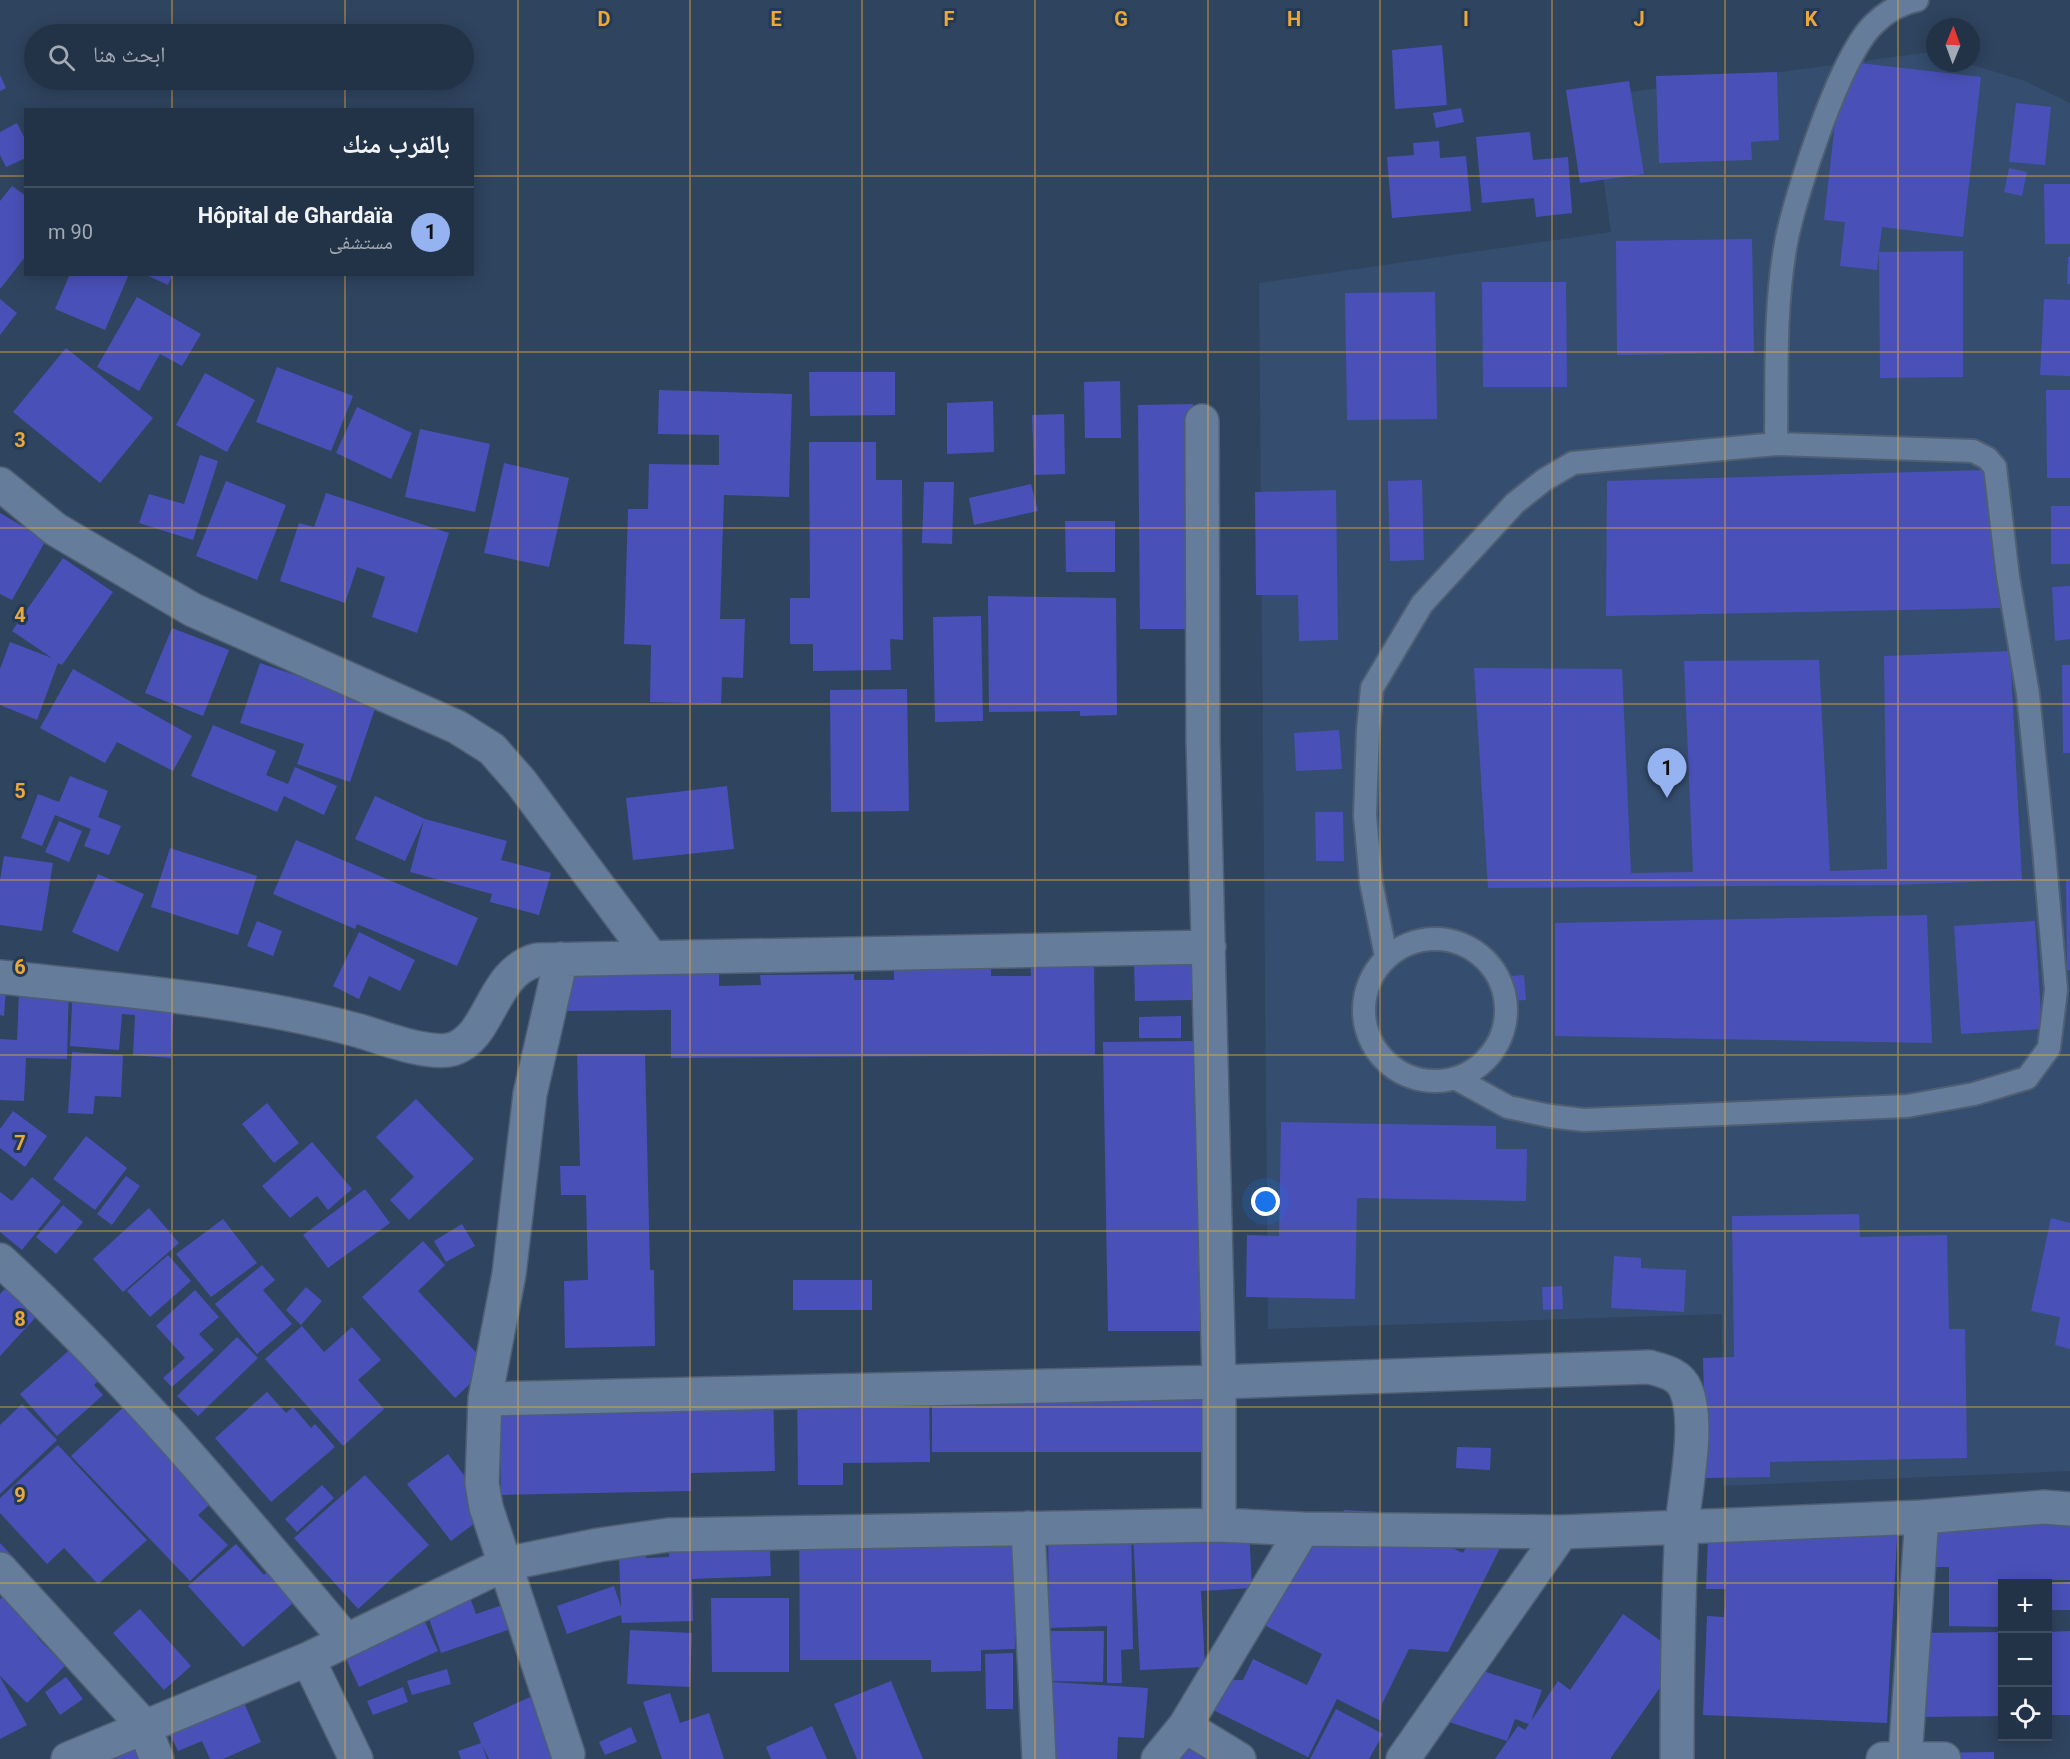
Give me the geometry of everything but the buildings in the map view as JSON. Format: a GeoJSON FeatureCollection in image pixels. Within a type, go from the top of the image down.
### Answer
{"type":"FeatureCollection","features":[{"type":"Feature","properties":{"kind":"street"},"geometry":{"type":"LineString","coordinates":[[1202,421],[1203,740],[1219,1382],[1219,1525]]}},
{"type":"Feature","properties":{"kind":"street"},"geometry":{"type":"LineString","coordinates":[[0,484],[55,530],[193,610],[457,727],[492,749],[521,782],[651,957]]}},
{"type":"Feature","properties":{"kind":"street"},"geometry":{"type":"LineString","coordinates":[[0,977],[237,1004],[340,1026],[410,1045],[451,1050],[465,1044],[511,974],[523,963],[537,960],[1209,947]]}},
{"type":"Feature","properties":{"kind":"street"},"geometry":{"type":"LineString","coordinates":[[561,959],[530,1094],[509,1274],[485,1399],[483,1483],[486,1507],[568,1754]]}},
{"type":"Feature","properties":{"kind":"street"},"geometry":{"type":"LineString","coordinates":[[0,1260],[66,1321],[120,1377],[198,1463],[346,1640]]}},
{"type":"Feature","properties":{"kind":"street"},"geometry":{"type":"LineString","coordinates":[[485,1399],[1219,1382],[1649,1367],[1661,1370],[1680,1380],[1686,1390],[1690,1407],[1691,1444],[1682,1526],[1674,1755]]}},
{"type":"Feature","properties":{"kind":"street"},"geometry":{"type":"LineString","coordinates":[[68,1759],[308,1659],[505,1564],[599,1545],[668,1535],[1219,1525],[1303,1529],[1562,1532],[1922,1517],[2044,1507],[2070,1509]]}},
{"type":"Feature","properties":{"kind":"street"},"geometry":{"type":"LineString","coordinates":[[1922,1517],[1898,1758],[1944,1759]]}},
{"type":"Feature","properties":{"kind":"street"},"geometry":{"type":"LineString","coordinates":[[1028,1528],[1039,1759]]}},
{"type":"Feature","properties":{"kind":"street"},"geometry":{"type":"LineString","coordinates":[[1158,1759],[1185,1726],[1303,1529]]}},
{"type":"Feature","properties":{"kind":"street"},"geometry":{"type":"LineString","coordinates":[[1403,1759],[1562,1532]]}},
{"type":"Feature","properties":{"kind":"street"},"geometry":{"type":"LineString","coordinates":[[0,1569],[144,1726],[157,1759]]}},
{"type":"Feature","properties":{"kind":"street"},"geometry":{"type":"LineString","coordinates":[[308,1659],[356,1759]]}},
{"type":"Feature","properties":{"kind":"street"},"geometry":{"type":"LineString","coordinates":[[1185,1726],[1239,1759]]}},
{"type":"Feature","properties":{"kind":"lane"},"geometry":{"type":"LineString","coordinates":[[1776,444],[1777,324],[1786,242],[1808,168],[1836,88],[1854,51],[1873,24],[1904,2],[1917,0]]}},
{"type":"Feature","properties":{"kind":"lane"},"geometry":{"type":"LineString","coordinates":[[1386,956],[1371,882],[1365,815],[1372,688],[1422,604],[1515,503],[1544,480],[1573,463],[1776,444],[1973,451],[1987,458],[1995,466],[2008,577],[2028,694],[2056,990],[2049,1048],[2027,1078],[1974,1094],[1907,1106],[1584,1120],[1508,1107],[1457,1079]]}},
{"type":"Feature","properties":{"kind":"lane"},"geometry":{"type":"LineString","coordinates":[[1423,938],[1467,945],[1484,956],[1503,985],[1508,1012],[1498,1045],[1485,1061],[1457,1079],[1438,1082],[1410,1076],[1383,1060],[1369,1041],[1362,1016],[1363,997],[1371,974],[1386,956],[1423,938]]}},
{"type":"Feature","properties":{"kind":"shaded area"},"geometry":{"type":"Polygon","coordinates":[[[1926,53],[1926,72],[1980,72],[1980,67],[2025,81],[2070,103],[2070,1471],[1723,1486],[1722,1314],[1268,1329],[1259,283],[1611,232],[1592,97],[1926,53]]]}},
{"type":"Feature","properties":{"kind":"place","name":"Hôpital de Ghardaïa"},"geometry":{"type":"Point","coordinates":[1667,798]}}]}
